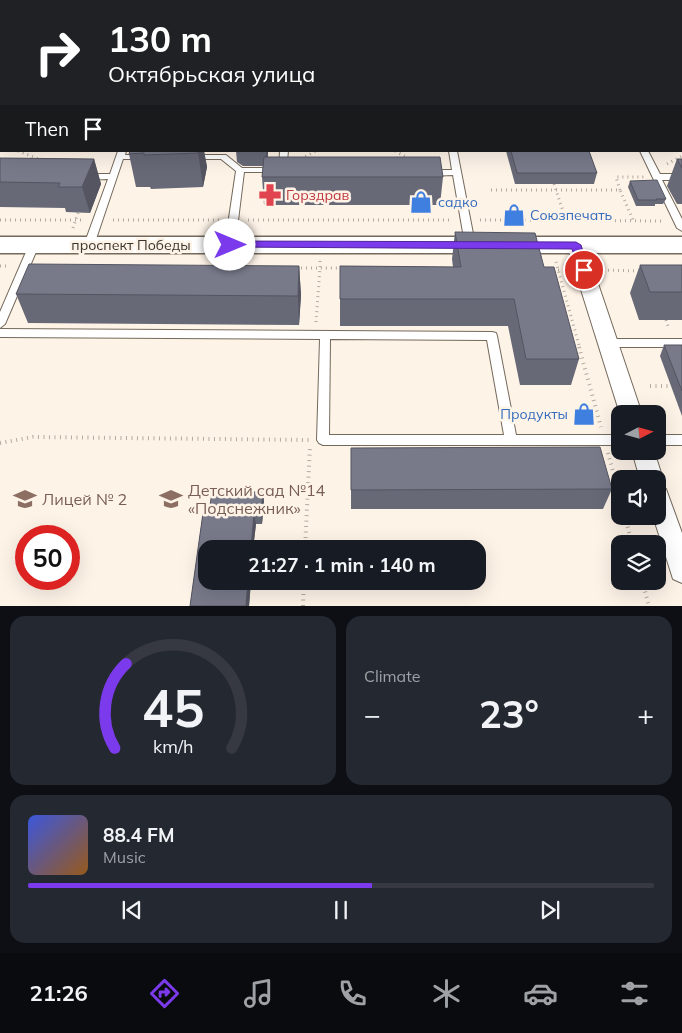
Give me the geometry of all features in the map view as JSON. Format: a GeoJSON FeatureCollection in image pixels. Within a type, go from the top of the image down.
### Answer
{"type":"FeatureCollection","features":[{"type":"Feature","properties":{"kind":"main road","name":"проспект Победы"},"geometry":{"type":"LineString","coordinates":[[0,245],[682,245]]}},
{"type":"Feature","properties":{"kind":"street"},"geometry":{"type":"LineString","coordinates":[[576,245],[628,405]]}},
{"type":"Feature","properties":{"kind":"street"},"geometry":{"type":"LineString","coordinates":[[666,521],[682,571]]}},
{"type":"Feature","properties":{"kind":"lane"},"geometry":{"type":"LineString","coordinates":[[283,169],[284,152]]}},
{"type":"Feature","properties":{"kind":"lane"},"geometry":{"type":"LineString","coordinates":[[453,152],[470,245]]}},
{"type":"Feature","properties":{"kind":"lane"},"geometry":{"type":"LineString","coordinates":[[644,152],[680,225]]}},
{"type":"Feature","properties":{"kind":"lane"},"geometry":{"type":"LineString","coordinates":[[89,245],[121,154],[150,157]]}},
{"type":"Feature","properties":{"kind":"lane"},"geometry":{"type":"LineString","coordinates":[[186,157],[223,157],[240,170],[297,170]]}},
{"type":"Feature","properties":{"kind":"lane"},"geometry":{"type":"LineString","coordinates":[[230,245],[240,170]]}},
{"type":"Feature","properties":{"kind":"lane"},"geometry":{"type":"LineString","coordinates":[[417,172],[457,172]]}},
{"type":"Feature","properties":{"kind":"lane"},"geometry":{"type":"LineString","coordinates":[[80,176],[114,176]]}},
{"type":"Feature","properties":{"kind":"lane"},"geometry":{"type":"LineString","coordinates":[[657,177],[682,177]]}},
{"type":"Feature","properties":{"kind":"lane"},"geometry":{"type":"LineString","coordinates":[[0,324],[34,245]]}},
{"type":"Feature","properties":{"kind":"lane"},"geometry":{"type":"LineString","coordinates":[[0,332],[492,336],[511,440]]}},
{"type":"Feature","properties":{"kind":"lane"},"geometry":{"type":"LineString","coordinates":[[320,335],[323,440],[611,440]]}},
{"type":"Feature","properties":{"kind":"lane"},"geometry":{"type":"LineString","coordinates":[[608,343],[682,343]]}},
{"type":"Feature","properties":{"kind":"lane"},"geometry":{"type":"LineString","coordinates":[[666,440],[682,440]]}},
{"type":"Feature","properties":{"kind":"path"},"geometry":{"type":"LineString","coordinates":[[21,152],[44,161]]}},
{"type":"Feature","properties":{"kind":"path"},"geometry":{"type":"LineString","coordinates":[[283,169],[314,152]]}},
{"type":"Feature","properties":{"kind":"path"},"geometry":{"type":"LineString","coordinates":[[397,152],[438,173]]}},
{"type":"Feature","properties":{"kind":"path"},"geometry":{"type":"LineString","coordinates":[[633,220],[616,177],[657,177]]}},
{"type":"Feature","properties":{"kind":"path"},"geometry":{"type":"LineString","coordinates":[[554,184],[566,220]]}},
{"type":"Feature","properties":{"kind":"path"},"geometry":{"type":"LineString","coordinates":[[491,190],[620,190]]}},
{"type":"Feature","properties":{"kind":"path"},"geometry":{"type":"LineString","coordinates":[[0,220],[633,220],[680,225]]}},
{"type":"Feature","properties":{"kind":"path"},"geometry":{"type":"LineString","coordinates":[[545,220],[612,470]]}},
{"type":"Feature","properties":{"kind":"path"},"geometry":{"type":"LineString","coordinates":[[320,335],[320,268],[350,268]]}},
{"type":"Feature","properties":{"kind":"path"},"geometry":{"type":"LineString","coordinates":[[548,270],[646,271]]}},
{"type":"Feature","properties":{"kind":"path"},"geometry":{"type":"LineString","coordinates":[[650,386],[670,386]]}},
{"type":"Feature","properties":{"kind":"path"},"geometry":{"type":"LineString","coordinates":[[0,442],[33,437],[323,440]]}},
{"type":"Feature","properties":{"kind":"path"},"geometry":{"type":"LineString","coordinates":[[305,540],[310,440]]}},
{"type":"Feature","properties":{"kind":"path"},"geometry":{"type":"LineString","coordinates":[[303,606],[304,590]]}},
{"type":"Feature","properties":{"kind":"path"},"geometry":{"type":"LineString","coordinates":[[645,590],[649,606]]}},
{"type":"Feature","properties":{"kind":"building"},"geometry":{"type":"Polygon","coordinates":[[[130,152],[198,152],[144,155],[144,153],[129,154],[130,152]]]}},
{"type":"Feature","properties":{"kind":"building"},"geometry":{"type":"Polygon","coordinates":[[[511,152],[589,152],[597,173],[517,173],[511,152]]]}},
{"type":"Feature","properties":{"kind":"building"},"geometry":{"type":"Polygon","coordinates":[[[264,157],[440,157],[443,177],[262,177],[264,157]]]}},
{"type":"Feature","properties":{"kind":"building"},"geometry":{"type":"Polygon","coordinates":[[[0,158],[94,159],[82,187],[58,187],[60,183],[0,182],[0,158]]]}},
{"type":"Feature","properties":{"kind":"building"},"geometry":{"type":"Polygon","coordinates":[[[677,159],[682,159],[682,168],[677,159]]]}},
{"type":"Feature","properties":{"kind":"building"},"geometry":{"type":"Polygon","coordinates":[[[657,180],[666,199],[638,200],[630,181],[657,180]]]}},
{"type":"Feature","properties":{"kind":"building"},"geometry":{"type":"Polygon","coordinates":[[[455,232],[535,233],[544,267],[554,267],[579,359],[526,359],[514,299],[340,299],[340,266],[461,267],[455,232]]]}},
{"type":"Feature","properties":{"kind":"building"},"geometry":{"type":"Polygon","coordinates":[[[29,264],[299,266],[298,296],[16,294],[29,264]]]}},
{"type":"Feature","properties":{"kind":"building"},"geometry":{"type":"Polygon","coordinates":[[[640,265],[682,265],[682,292],[650,292],[640,265]]]}},
{"type":"Feature","properties":{"kind":"building"},"geometry":{"type":"Polygon","coordinates":[[[664,345],[682,345],[682,391],[664,345]]]}},
{"type":"Feature","properties":{"kind":"building"},"geometry":{"type":"Polygon","coordinates":[[[600,447],[611,489],[351,490],[351,448],[600,447]]]}},
{"type":"Feature","properties":{"kind":"building"},"geometry":{"type":"Polygon","coordinates":[[[212,492],[263,492],[261,514],[254,514],[252,540],[199,540],[203,513],[209,513],[212,492]]]}},
{"type":"Feature","properties":{"kind":"building"},"geometry":{"type":"Polygon","coordinates":[[[198,549],[198,590],[247,590],[246,606],[190,606],[198,549]]]}},
{"type":"Feature","properties":{"kind":"place","name":"Горздрав"},"geometry":{"type":"Point","coordinates":[270,195]}},
{"type":"Feature","properties":{"kind":"place","name":"садко"},"geometry":{"type":"Point","coordinates":[421,202]}},
{"type":"Feature","properties":{"kind":"place","name":"Союзпечать"},"geometry":{"type":"Point","coordinates":[514,215]}},
{"type":"Feature","properties":{"kind":"place","name":"Продукты"},"geometry":{"type":"Point","coordinates":[584,414]}},
{"type":"Feature","properties":{"kind":"place","name":"Лицей № 2"},"geometry":{"type":"Point","coordinates":[25,499]}},
{"type":"Feature","properties":{"kind":"place","name":"Детский сад №14 «Подснежник»"},"geometry":{"type":"Point","coordinates":[171,499]}},
{"type":"Feature","properties":{"kind":"route"},"geometry":{"type":"LineString","coordinates":[[230,245],[576,245],[584,270]]}}]}
